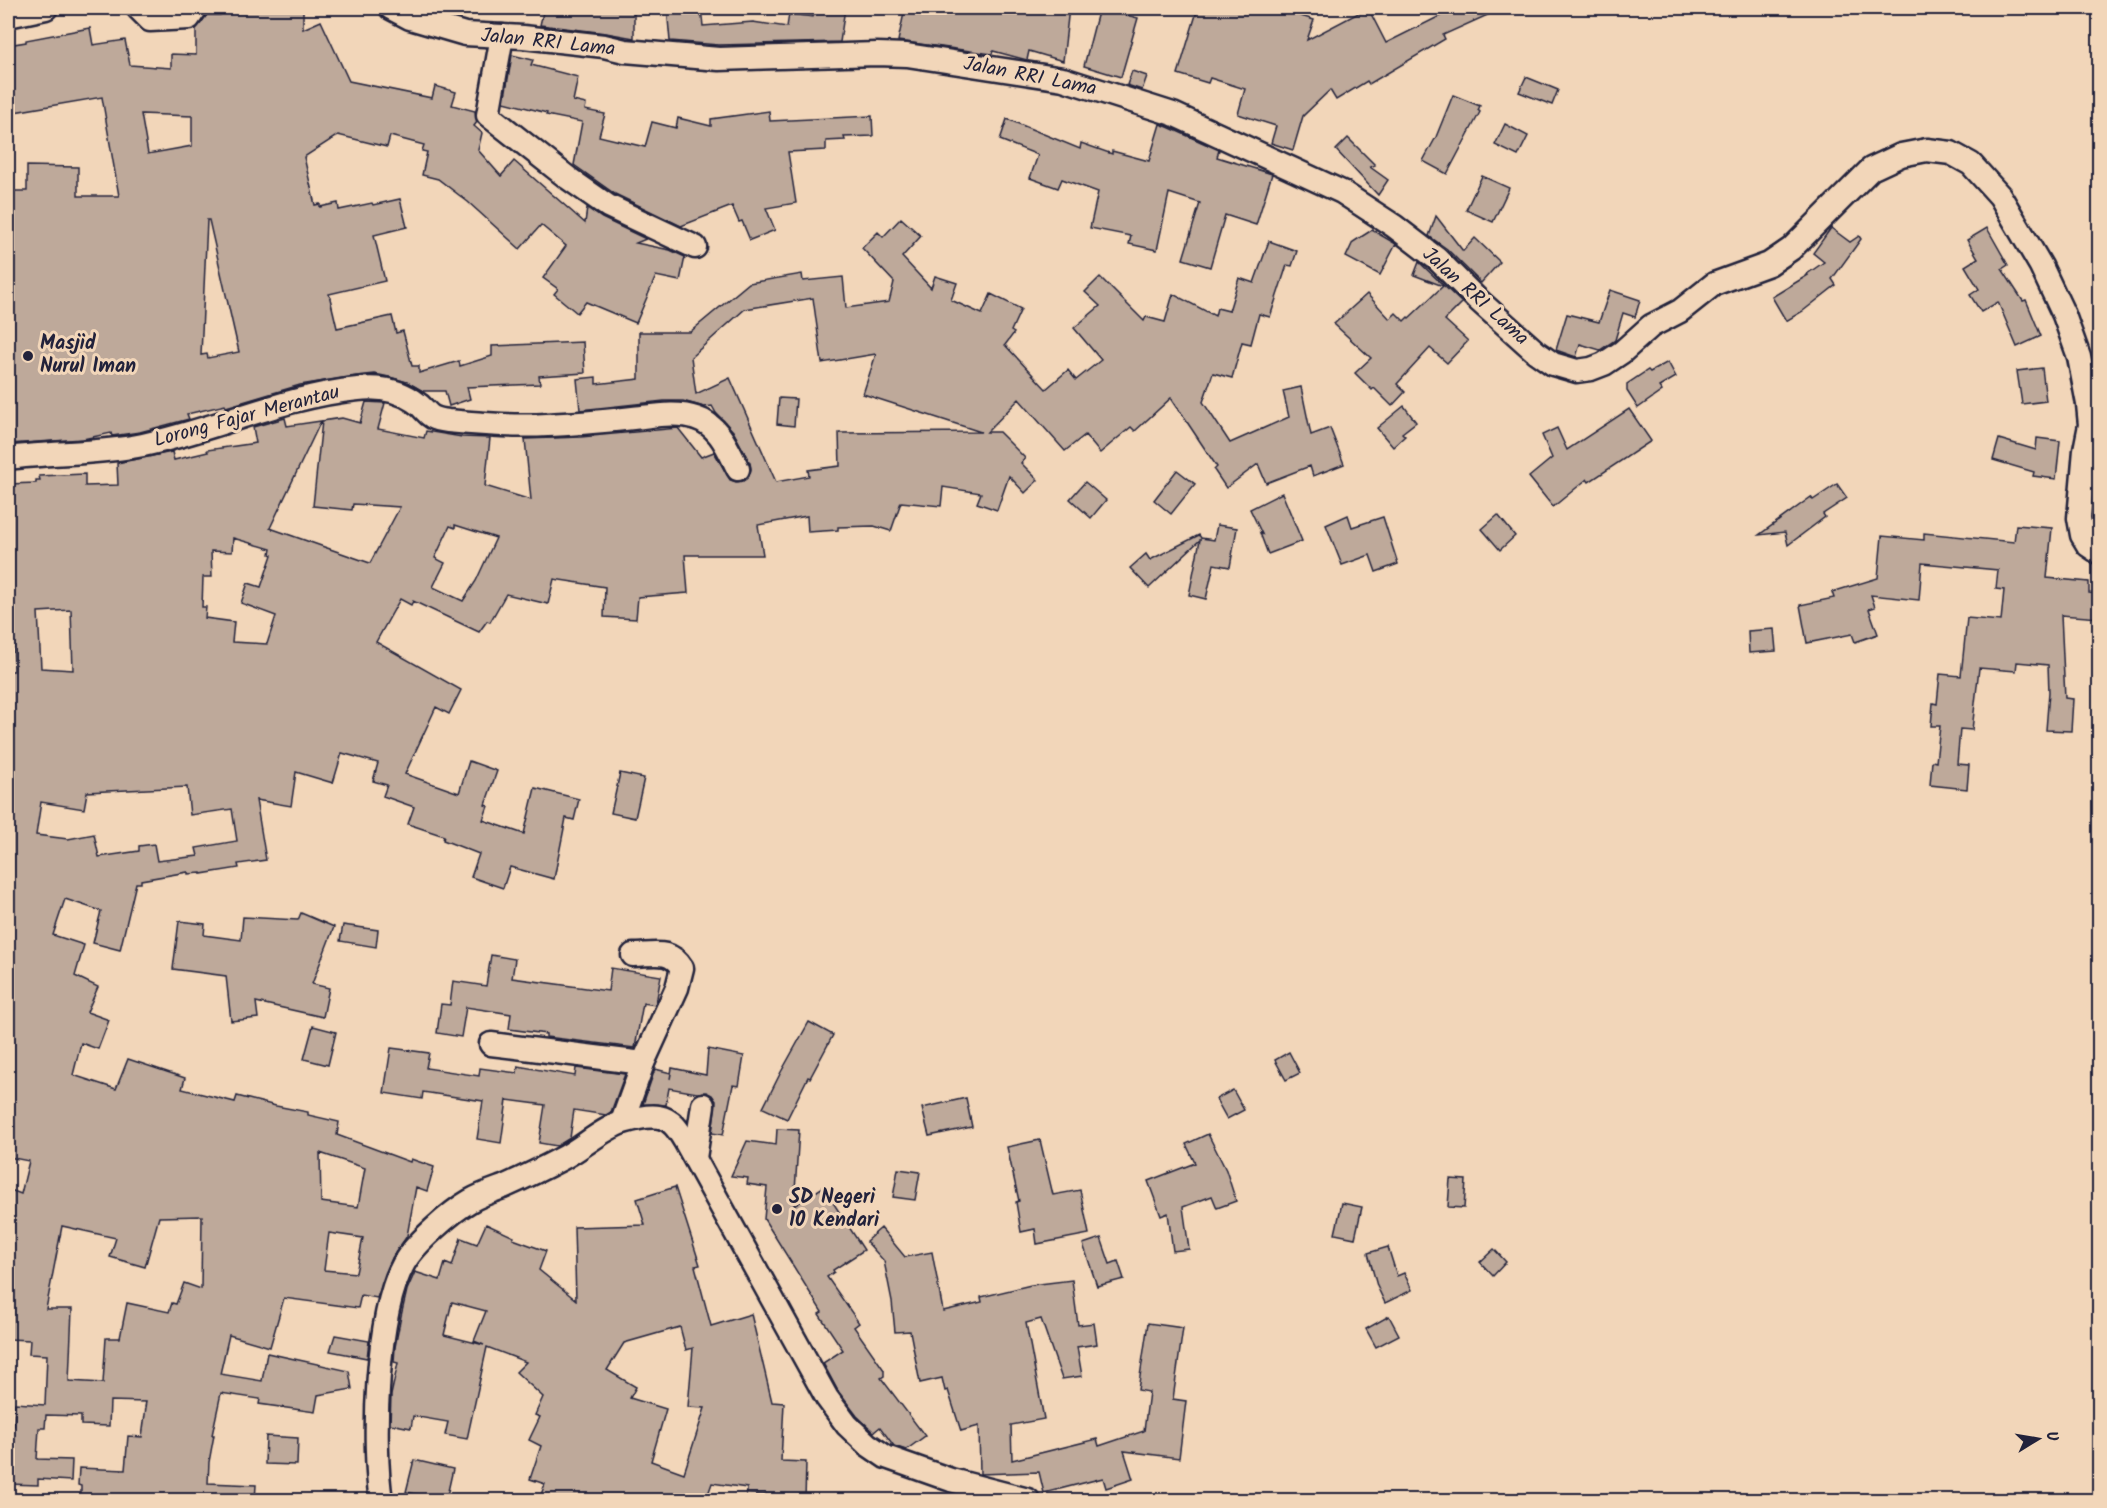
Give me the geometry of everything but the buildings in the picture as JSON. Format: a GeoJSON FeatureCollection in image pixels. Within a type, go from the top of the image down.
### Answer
{"type":"FeatureCollection","features":[{"type":"Feature","properties":{"kind":"street"},"geometry":{"type":"LineString","coordinates":[[8,16],[46,8]]}},
{"type":"Feature","properties":{"kind":"street"},"geometry":{"type":"LineString","coordinates":[[138,8],[150,20],[189,18],[196,8]]}},
{"type":"Feature","properties":{"kind":"street","name":"Jalan RRI Lama"},"geometry":{"type":"LineString","coordinates":[[391,8],[410,18],[465,34],[719,60],[907,55],[1063,79],[1173,114],[1342,192],[1394,226],[1437,259],[1536,352],[1564,369],[1591,369],[1604,364],[1622,352],[1651,326],[1680,311],[1714,285],[1769,264],[1791,249],[1871,169],[1910,153],[1927,150],[1951,153],[1971,164],[2000,196],[2040,266],[2064,315],[2079,357],[2090,425],[2079,518],[2082,535],[2088,545],[2100,553]]}},
{"type":"Feature","properties":{"kind":"street"},"geometry":{"type":"LineString","coordinates":[[502,36],[488,115],[568,178],[608,206],[696,247]]}},
{"type":"Feature","properties":{"kind":"street","name":"Lorong Fajar Merantau"},"geometry":{"type":"LineString","coordinates":[[8,458],[143,445],[307,397],[370,388],[386,390],[409,398],[432,418],[472,424],[545,426],[655,416],[681,415],[698,418],[712,426],[722,437],[738,469]]}},
{"type":"Feature","properties":{"kind":"street"},"geometry":{"type":"LineString","coordinates":[[622,1122],[643,1063],[677,988],[682,968],[677,959],[670,954],[633,955]]}},
{"type":"Feature","properties":{"kind":"street"},"geometry":{"type":"LineString","coordinates":[[491,1044],[643,1063]]}},
{"type":"Feature","properties":{"kind":"street"},"geometry":{"type":"LineString","coordinates":[[695,1158],[703,1105]]}},
{"type":"Feature","properties":{"kind":"street"},"geometry":{"type":"LineString","coordinates":[[381,1500],[376,1437],[381,1359],[391,1296],[404,1263],[411,1252],[436,1228],[470,1201],[544,1168],[622,1122],[660,1117],[670,1122],[686,1141],[826,1398],[847,1425],[867,1444],[886,1457],[951,1480],[1028,1500]]}},
{"type":"Feature","properties":{"kind":"place","name":"Masjid Nurul Iman"},"geometry":{"type":"Point","coordinates":[28,356]}},
{"type":"Feature","properties":{"kind":"place","name":"SD Negeri 10 Kendari"},"geometry":{"type":"Point","coordinates":[777,1209]}}]}
